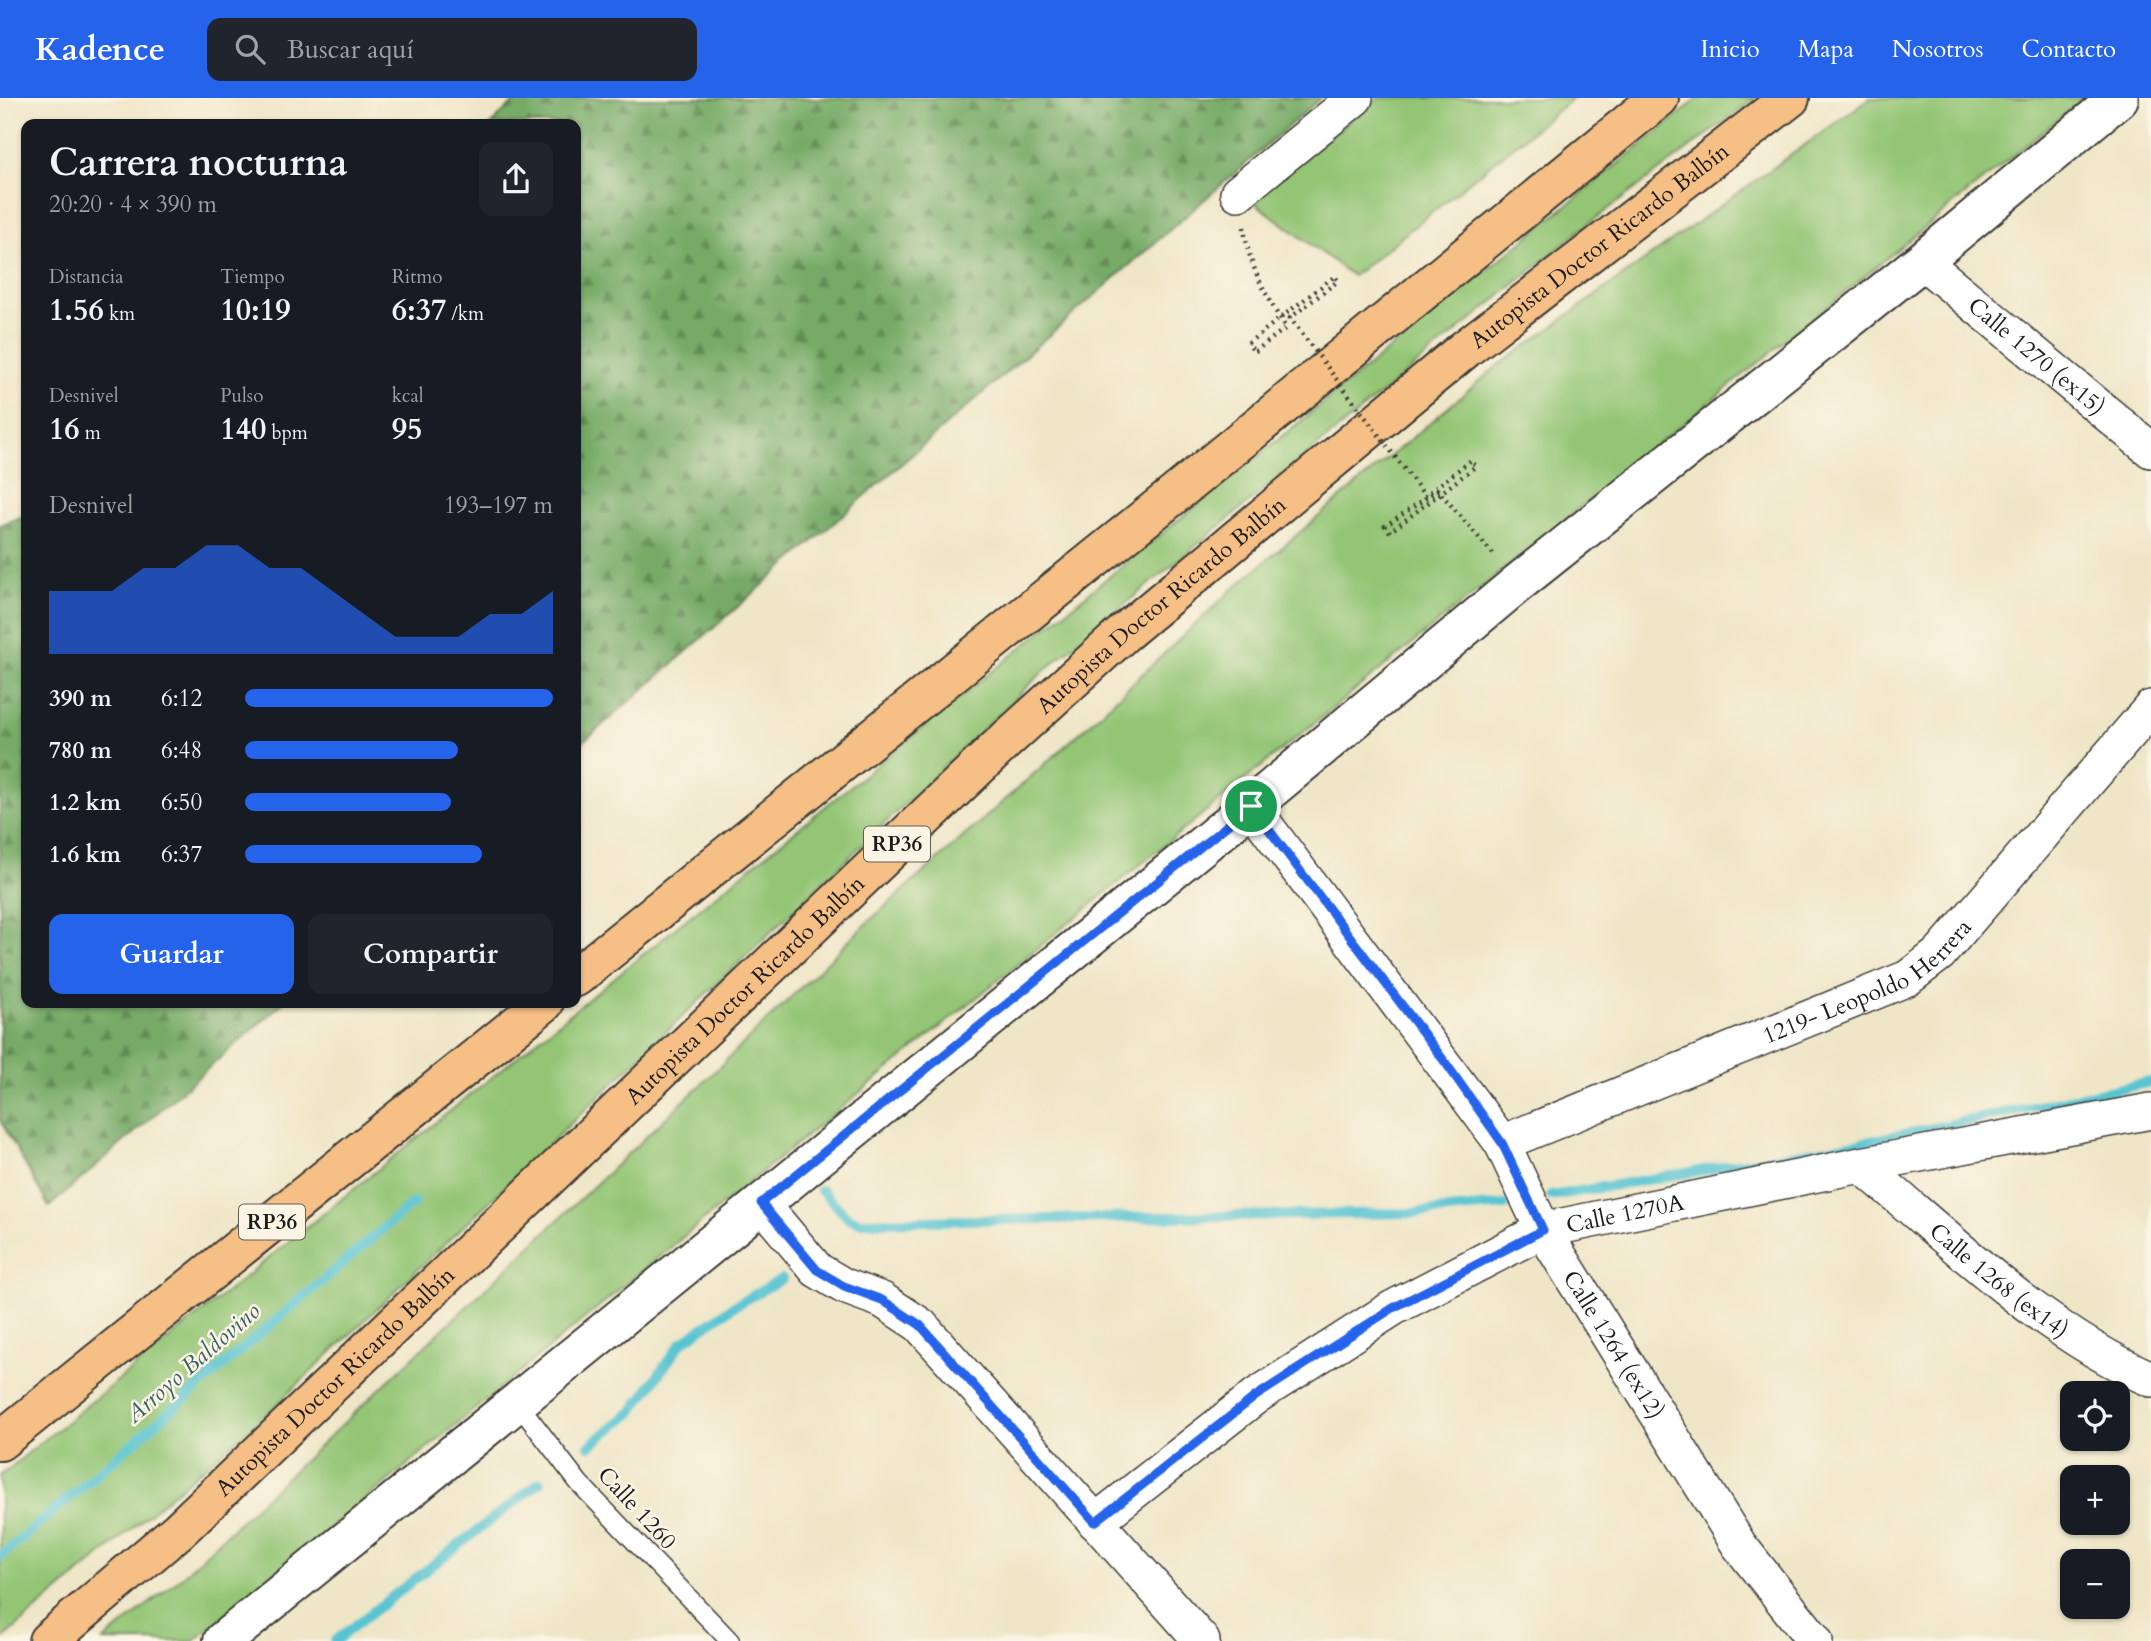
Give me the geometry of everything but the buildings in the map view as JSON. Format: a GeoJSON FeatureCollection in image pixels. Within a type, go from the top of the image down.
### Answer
{"type":"FeatureCollection","features":[{"type":"Feature","properties":{"kind":"highway"},"geometry":{"type":"LineString","coordinates":[[581,973],[1175,494],[1659,98]]}},
{"type":"Feature","properties":{"kind":"highway","name":"Autopista Doctor Ricardo Balbín"},"geometry":{"type":"LineString","coordinates":[[48,1641],[179,1530],[994,752],[1124,634],[1465,349],[1790,98]]}},
{"type":"Feature","properties":{"kind":"highway"},"geometry":{"type":"LineString","coordinates":[[1734,143],[1810,98]]}},
{"type":"Feature","properties":{"kind":"highway","name":"RP36"},"geometry":{"type":"LineString","coordinates":[[0,1441],[538,1008]]}},
{"type":"Feature","properties":{"kind":"street"},"geometry":{"type":"LineString","coordinates":[[223,1641],[1251,806],[1518,583],[1922,261],[2119,98]]}},
{"type":"Feature","properties":{"kind":"street"},"geometry":{"type":"LineString","coordinates":[[1238,193],[1343,101]]}},
{"type":"Feature","properties":{"kind":"street","name":"Calle 1270 (ex15)"},"geometry":{"type":"LineString","coordinates":[[1922,261],[2151,450]]}},
{"type":"Feature","properties":{"kind":"street","name":"1219- Leopoldo Herrera"},"geometry":{"type":"LineString","coordinates":[[1502,1143],[1908,978],[1939,954],[2151,708]]}},
{"type":"Feature","properties":{"kind":"street","name":"Calle 1264 (ex12)"},"geometry":{"type":"LineString","coordinates":[[1251,806],[1445,1062],[1502,1143],[1543,1230],[1739,1545],[1815,1641]]}},
{"type":"Feature","properties":{"kind":"street","name":"Calle 1270A"},"geometry":{"type":"LineString","coordinates":[[1095,1522],[1256,1396],[1393,1308],[1543,1230],[1861,1165],[2151,1111]]}},
{"type":"Feature","properties":{"kind":"street","name":"Calle 1268 (ex14)"},"geometry":{"type":"LineString","coordinates":[[1861,1165],[2059,1329],[2108,1360],[2151,1379]]}},
{"type":"Feature","properties":{"kind":"street"},"geometry":{"type":"LineString","coordinates":[[761,1203],[817,1270],[844,1286],[882,1300],[920,1325],[1202,1641]]}},
{"type":"Feature","properties":{"kind":"lane","name":"Calle 1260"},"geometry":{"type":"LineString","coordinates":[[516,1401],[579,1483],[730,1641]]}},
{"type":"Feature","properties":{"kind":"path"},"geometry":{"type":"LineString","coordinates":[[1238,193],[1245,240],[1269,301],[1286,328],[1254,352],[1248,343],[1335,276],[1338,281],[1290,318],[1425,496],[1471,460],[1476,466],[1390,532],[1385,526],[1438,490],[1518,583]]}},
{"type":"Feature","properties":{"kind":"green space"},"geometry":{"type":"Polygon","coordinates":[[[518,98],[1321,98],[581,744],[581,119],[496,119],[518,98]]]}},
{"type":"Feature","properties":{"kind":"green space"},"geometry":{"type":"Polygon","coordinates":[[[1378,98],[1573,98],[1353,276],[1251,200],[1378,98]]]}},
{"type":"Feature","properties":{"kind":"green space"},"geometry":{"type":"Polygon","coordinates":[[[1699,98],[1756,98],[1583,228],[1047,668],[271,1410],[0,1641],[0,1476],[577,1008],[581,1008],[581,1005],[1699,98]]]}},
{"type":"Feature","properties":{"kind":"green space"},"geometry":{"type":"Polygon","coordinates":[[[1870,98],[2084,98],[763,1171],[194,1641],[103,1641],[176,1582],[709,1077],[866,924],[1083,730],[1235,587],[1495,368],[1870,98]]]}},
{"type":"Feature","properties":{"kind":"green space"},"geometry":{"type":"Polygon","coordinates":[[[21,517],[21,1008],[277,1008],[49,1207],[0,1120],[0,525],[21,517]]]}},
{"type":"Feature","properties":{"kind":"waterway"},"geometry":{"type":"LineString","coordinates":[[1551,1196],[1857,1144],[2151,1082]]}},
{"type":"Feature","properties":{"kind":"waterway"},"geometry":{"type":"LineString","coordinates":[[821,1190],[848,1218],[860,1222],[1412,1213],[1505,1205]]}},
{"type":"Feature","properties":{"kind":"waterway","name":"Arroyo Baldovino"},"geometry":{"type":"LineString","coordinates":[[0,1557],[414,1202]]}},
{"type":"Feature","properties":{"kind":"waterway"},"geometry":{"type":"LineString","coordinates":[[589,1446],[632,1412],[681,1343],[734,1306],[782,1279]]}},
{"type":"Feature","properties":{"kind":"waterway"},"geometry":{"type":"LineString","coordinates":[[335,1641],[540,1482]]}},
{"type":"Feature","properties":{"kind":"route"},"geometry":{"type":"LineString","coordinates":[[1251,806],[1445,1062],[1502,1143],[1543,1230],[1393,1308],[1256,1396],[1095,1522],[920,1325],[882,1300],[844,1286],[817,1270],[761,1203],[1251,806]]}}]}
